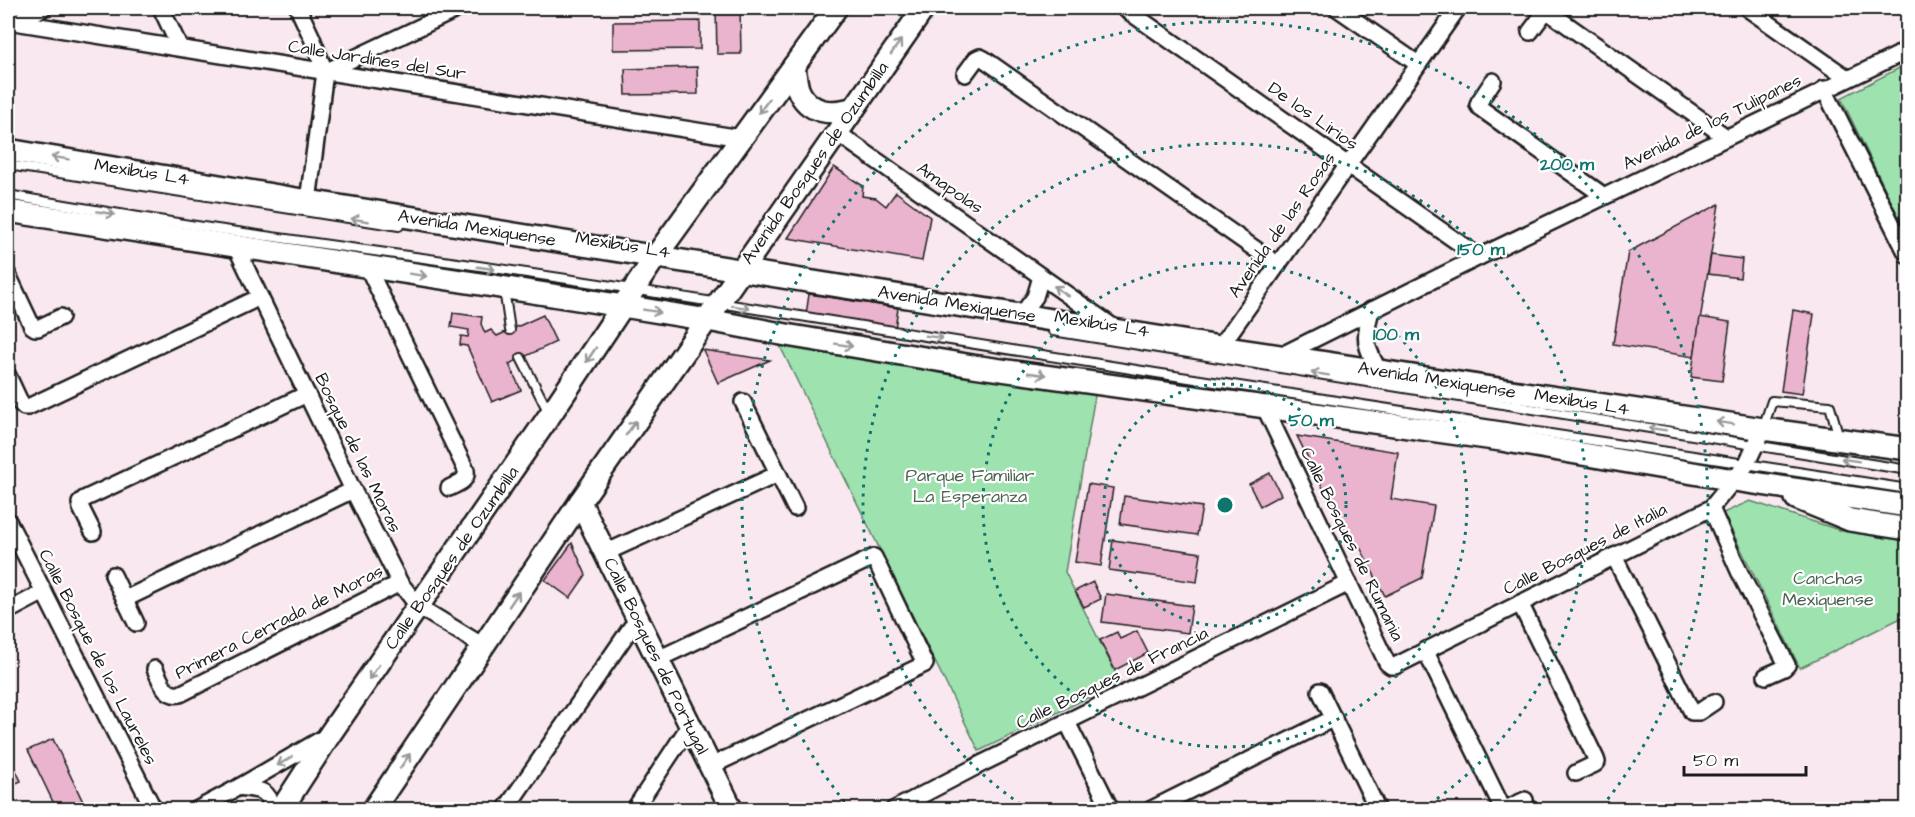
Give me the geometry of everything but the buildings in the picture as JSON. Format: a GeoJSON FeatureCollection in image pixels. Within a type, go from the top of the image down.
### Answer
{"type":"FeatureCollection","features":[{"type":"Feature","properties":{"kind":"main road"},"geometry":{"type":"LineString","coordinates":[[628,298],[836,8]]}},
{"type":"Feature","properties":{"kind":"main road","name":"Avenida Bosques de Ozumbilla"},"geometry":{"type":"LineString","coordinates":[[713,312],[924,8]]}},
{"type":"Feature","properties":{"kind":"main road"},"geometry":{"type":"LineString","coordinates":[[794,66],[798,90],[809,105],[823,112],[838,113],[854,108]]}},
{"type":"Feature","properties":{"kind":"main road","name":"Avenida Mexiquense"},"geometry":{"type":"LineString","coordinates":[[8,150],[654,260],[736,277],[1022,314],[1379,371],[1758,437],[1847,440],[1908,449]]}},
{"type":"Feature","properties":{"kind":"main road"},"geometry":{"type":"LineString","coordinates":[[8,211],[503,288],[628,298],[713,312],[792,336],[973,366],[1740,473],[1850,519],[1908,529]]}},
{"type":"Feature","properties":{"kind":"main road","name":"Calle Bosques de Ozumbilla"},"geometry":{"type":"LineString","coordinates":[[281,810],[330,734],[419,608],[628,298]]}},
{"type":"Feature","properties":{"kind":"main road"},"geometry":{"type":"LineString","coordinates":[[373,810],[580,502],[713,312]]}},
{"type":"Feature","properties":{"kind":"main road"},"geometry":{"type":"LineString","coordinates":[[1847,440],[1908,437]]}},
{"type":"Feature","properties":{"kind":"main road"},"geometry":{"type":"LineString","coordinates":[[1774,487],[1908,506]]}},
{"type":"Feature","properties":{"kind":"main road","name":"Calle Bosques de Portugal"},"geometry":{"type":"LineString","coordinates":[[580,502],[732,810]]}},
{"type":"Feature","properties":{"kind":"street"},"geometry":{"type":"LineString","coordinates":[[11,21],[43,8]]}},
{"type":"Feature","properties":{"kind":"street"},"geometry":{"type":"LineString","coordinates":[[161,8],[180,48]]}},
{"type":"Feature","properties":{"kind":"street"},"geometry":{"type":"LineString","coordinates":[[298,8],[325,72],[308,201]]}},
{"type":"Feature","properties":{"kind":"street"},"geometry":{"type":"LineString","coordinates":[[325,72],[460,8]]}},
{"type":"Feature","properties":{"kind":"street","name":"De los Lirios"},"geometry":{"type":"LineString","coordinates":[[1124,8],[1479,257]]}},
{"type":"Feature","properties":{"kind":"street"},"geometry":{"type":"LineString","coordinates":[[1337,8],[1418,64]]}},
{"type":"Feature","properties":{"kind":"street","name":"Avenida de las Rosas"},"geometry":{"type":"LineString","coordinates":[[1220,347],[1458,8]]}},
{"type":"Feature","properties":{"kind":"street"},"geometry":{"type":"LineString","coordinates":[[1747,8],[1847,78]]}},
{"type":"Feature","properties":{"kind":"street"},"geometry":{"type":"LineString","coordinates":[[1530,32],[1547,9],[1726,136]]}},
{"type":"Feature","properties":{"kind":"street","name":"Calle Jardines del Sur"},"geometry":{"type":"LineString","coordinates":[[11,21],[741,138]]}},
{"type":"Feature","properties":{"kind":"street","name":"Avenida de los Tulipanes"},"geometry":{"type":"LineString","coordinates":[[1280,356],[1726,136],[1898,55],[1908,48]]}},
{"type":"Feature","properties":{"kind":"street"},"geometry":{"type":"LineString","coordinates":[[965,74],[976,59],[980,57],[984,59],[1278,265]]}},
{"type":"Feature","properties":{"kind":"street"},"geometry":{"type":"LineString","coordinates":[[1493,81],[1479,102],[1480,108],[1604,196]]}},
{"type":"Feature","properties":{"kind":"street"},"geometry":{"type":"LineString","coordinates":[[1824,89],[1908,256]]}},
{"type":"Feature","properties":{"kind":"street","name":"Amapolas"},"geometry":{"type":"LineString","coordinates":[[836,132],[1116,329]]}},
{"type":"Feature","properties":{"kind":"street","name":"Bosque de las Moras"},"geometry":{"type":"LineString","coordinates":[[235,245],[400,584],[419,608],[483,646]]}},
{"type":"Feature","properties":{"kind":"street"},"geometry":{"type":"LineString","coordinates":[[368,268],[466,470],[465,480],[449,488]]}},
{"type":"Feature","properties":{"kind":"street"},"geometry":{"type":"LineString","coordinates":[[8,275],[34,328],[61,317]]}},
{"type":"Feature","properties":{"kind":"street"},"geometry":{"type":"LineString","coordinates":[[1022,314],[1035,297],[1041,277]]}},
{"type":"Feature","properties":{"kind":"street"},"geometry":{"type":"LineString","coordinates":[[8,376],[21,404],[28,407],[260,297]]}},
{"type":"Feature","properties":{"kind":"street"},"geometry":{"type":"LineString","coordinates":[[1371,310],[1365,339],[1379,371]]}},
{"type":"Feature","properties":{"kind":"street"},"geometry":{"type":"LineString","coordinates":[[93,532],[81,508],[80,503],[84,499],[307,394]]}},
{"type":"Feature","properties":{"kind":"street"},"geometry":{"type":"LineString","coordinates":[[743,402],[795,508]]}},
{"type":"Feature","properties":{"kind":"street","name":"Calle Bosques de Rumania"},"geometry":{"type":"LineString","coordinates":[[1264,406],[1387,663],[1391,666]]}},
{"type":"Feature","properties":{"kind":"street","name":"Calle Bosques de Italia"},"geometry":{"type":"LineString","coordinates":[[1391,666],[1711,508],[1740,473],[1758,437]]}},
{"type":"Feature","properties":{"kind":"street"},"geometry":{"type":"LineString","coordinates":[[605,553],[778,474]]}},
{"type":"Feature","properties":{"kind":"street"},"geometry":{"type":"LineString","coordinates":[[125,600],[353,490]]}},
{"type":"Feature","properties":{"kind":"street"},"geometry":{"type":"LineString","coordinates":[[1711,508],[1739,571],[1787,665],[1784,669],[1766,676]]}},
{"type":"Feature","properties":{"kind":"street","name":"Calle Bosque de los Laureles"},"geometry":{"type":"LineString","coordinates":[[8,521],[154,810]]}},
{"type":"Feature","properties":{"kind":"street"},"geometry":{"type":"LineString","coordinates":[[1614,556],[1692,712],[1699,712],[1714,702]]}},
{"type":"Feature","properties":{"kind":"street"},"geometry":{"type":"LineString","coordinates":[[658,659],[874,557],[924,664],[711,766]]}},
{"type":"Feature","properties":{"kind":"street"},"geometry":{"type":"LineString","coordinates":[[113,575],[136,623]]}},
{"type":"Feature","properties":{"kind":"street","name":"Calle Bosques de Francia"},"geometry":{"type":"LineString","coordinates":[[893,810],[1349,583]]}},
{"type":"Feature","properties":{"kind":"street","name":"Primera Cerrada de Moras"},"geometry":{"type":"LineString","coordinates":[[155,669],[168,693],[173,696],[180,694],[400,584]]}},
{"type":"Feature","properties":{"kind":"street"},"geometry":{"type":"LineString","coordinates":[[8,611],[44,592]]}},
{"type":"Feature","properties":{"kind":"street"},"geometry":{"type":"LineString","coordinates":[[1520,603],[1597,762],[1576,772]]}},
{"type":"Feature","properties":{"kind":"street"},"geometry":{"type":"LineString","coordinates":[[505,810],[637,619]]}},
{"type":"Feature","properties":{"kind":"street"},"geometry":{"type":"LineString","coordinates":[[1425,650],[1502,807],[1505,809],[1525,800]]}},
{"type":"Feature","properties":{"kind":"street"},"geometry":{"type":"LineString","coordinates":[[1320,691],[1378,810]]}},
{"type":"Feature","properties":{"kind":"street"},"geometry":{"type":"LineString","coordinates":[[1150,810],[1334,718]]}},
{"type":"Feature","properties":{"kind":"street"},"geometry":{"type":"LineString","coordinates":[[1067,722],[1111,810]]}},
{"type":"Feature","properties":{"kind":"street"},"geometry":{"type":"LineString","coordinates":[[634,810],[690,725]]}},
{"type":"Feature","properties":{"kind":"street"},"geometry":{"type":"LineString","coordinates":[[196,810],[239,788],[330,734]]}},
{"type":"Feature","properties":{"kind":"street"},"geometry":{"type":"LineString","coordinates":[[239,788],[266,793],[273,810]]}},
{"type":"Feature","properties":{"kind":"lane","name":"Mexibús L4"},"geometry":{"type":"LineString","coordinates":[[8,165],[402,227]]}},
{"type":"Feature","properties":{"kind":"lane"},"geometry":{"type":"LineString","coordinates":[[8,195],[128,217],[628,298]]}},
{"type":"Feature","properties":{"kind":"lane","name":"Mexibús L4"},"geometry":{"type":"LineString","coordinates":[[592,255],[654,260],[682,270]]}},
{"type":"Feature","properties":{"kind":"lane"},"geometry":{"type":"LineString","coordinates":[[503,288],[510,330]]}},
{"type":"Feature","properties":{"kind":"lane","name":"Mexibús L4"},"geometry":{"type":"LineString","coordinates":[[713,312],[1740,473],[1908,489]]}},
{"type":"Feature","properties":{"kind":"lane","name":"Mexibús L4"},"geometry":{"type":"LineString","coordinates":[[1040,329],[1758,437],[1908,470]]}},
{"type":"Feature","properties":{"kind":"lane"},"geometry":{"type":"LineString","coordinates":[[521,358],[550,416]]}},
{"type":"Feature","properties":{"kind":"lane"},"geometry":{"type":"LineString","coordinates":[[1758,437],[1772,401],[1830,406],[1847,440]]}},
{"type":"Feature","properties":{"kind":"green space"},"geometry":{"type":"Polygon","coordinates":[[[1907,64],[1907,234],[1841,98],[1907,64]]]}},
{"type":"Feature","properties":{"kind":"green space","name":"Parque Familiar La Esperanza"},"geometry":{"type":"Polygon","coordinates":[[[779,344],[1095,395],[1065,572],[1120,682],[979,751],[779,344]]]}},
{"type":"Feature","properties":{"kind":"green space","name":"Canchas Mexiquense"},"geometry":{"type":"Polygon","coordinates":[[[1750,501],[1842,531],[1907,541],[1907,615],[1800,668],[1723,513],[1750,501]]]}}]}
